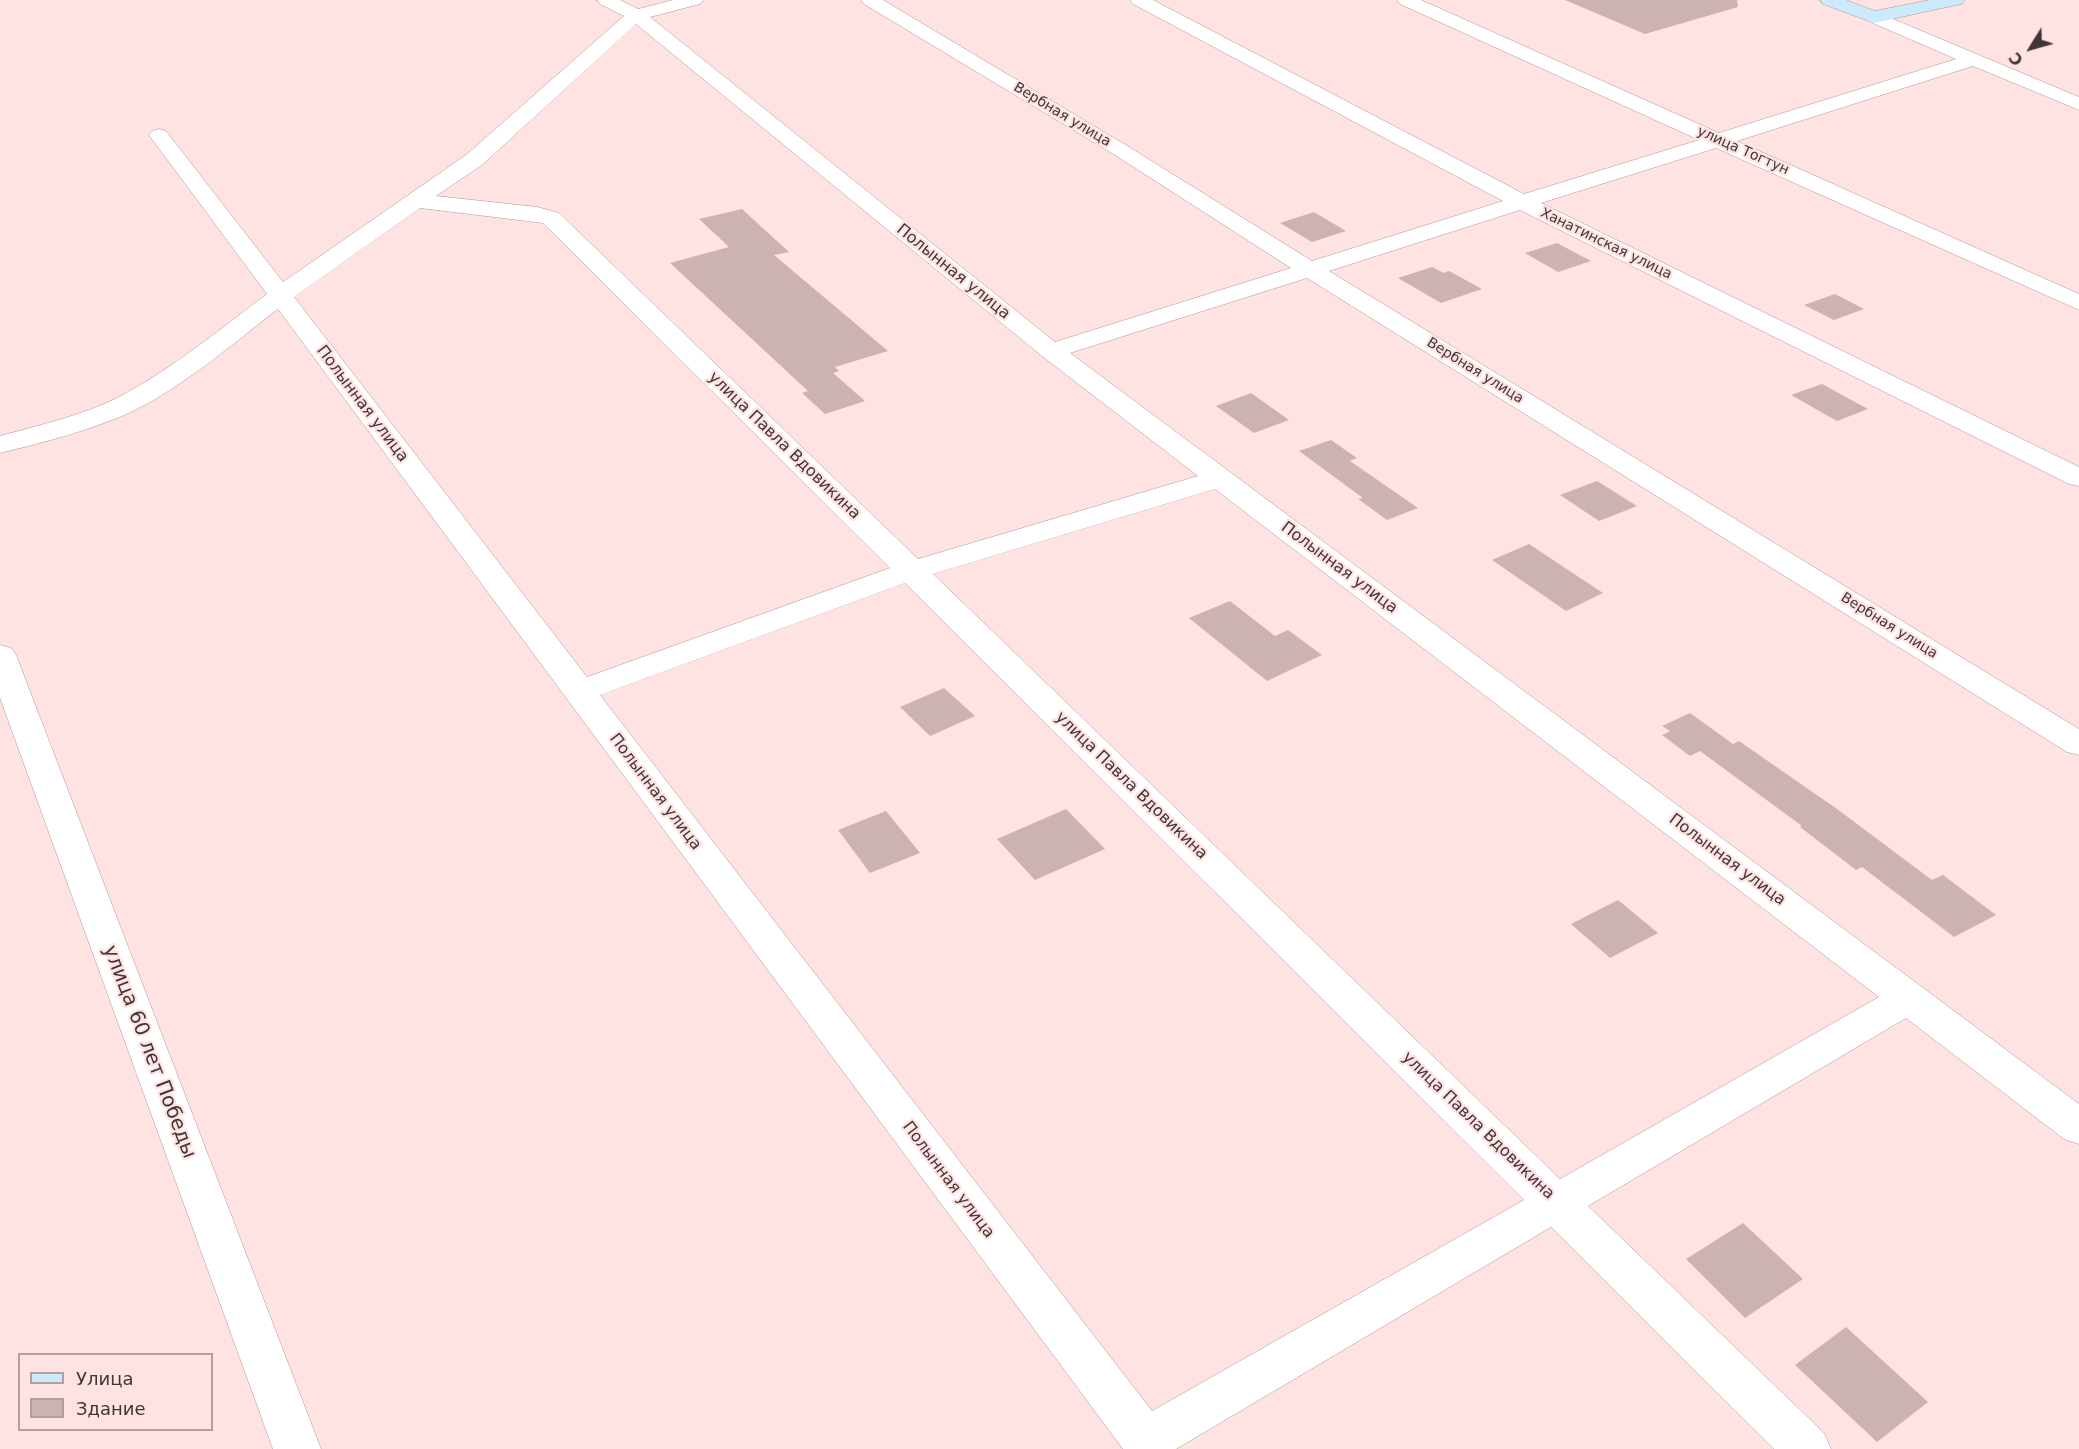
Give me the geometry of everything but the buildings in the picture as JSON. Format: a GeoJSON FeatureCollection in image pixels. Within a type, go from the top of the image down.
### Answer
{"type":"FeatureCollection","features":[{"type":"Feature","properties":{"kind":"street","name":"Полынная улица"},"geometry":{"type":"LineString","coordinates":[[606,0],[636,15],[1051,351],[2079,1126]]}},
{"type":"Feature","properties":{"kind":"street"},"geometry":{"type":"LineString","coordinates":[[0,445],[80,422],[126,404],[174,376],[280,296],[474,160],[636,15],[694,0]]}},
{"type":"Feature","properties":{"kind":"street","name":"Вербная улица"},"geometry":{"type":"LineString","coordinates":[[870,0],[1122,151],[1309,269],[2079,744]]}},
{"type":"Feature","properties":{"kind":"street","name":"Ханатинская улица"},"geometry":{"type":"LineString","coordinates":[[1139,0],[1523,203],[2079,478]]}},
{"type":"Feature","properties":{"kind":"street","name":"улица Тогтун"},"geometry":{"type":"LineString","coordinates":[[1406,0],[2079,303]]}},
{"type":"Feature","properties":{"kind":"street"},"geometry":{"type":"LineString","coordinates":[[1829,0],[2079,104]]}},
{"type":"Feature","properties":{"kind":"street"},"geometry":{"type":"LineString","coordinates":[[1874,17],[1956,0]]}},
{"type":"Feature","properties":{"kind":"street"},"geometry":{"type":"LineString","coordinates":[[1051,351],[1975,59]]}},
{"type":"Feature","properties":{"kind":"street","name":"Полынная улица"},"geometry":{"type":"LineString","coordinates":[[159,135],[1149,1445]]}},
{"type":"Feature","properties":{"kind":"street","name":"улица Павла Вдовикина"},"geometry":{"type":"LineString","coordinates":[[417,201],[537,214],[551,218],[1807,1449]]}},
{"type":"Feature","properties":{"kind":"street"},"geometry":{"type":"LineString","coordinates":[[579,691],[911,571],[1220,478]]}},
{"type":"Feature","properties":{"kind":"street","name":"улица 60 лет Победы"},"geometry":{"type":"LineString","coordinates":[[0,654],[297,1449]]}},
{"type":"Feature","properties":{"kind":"street"},"geometry":{"type":"LineString","coordinates":[[1149,1445],[1556,1203],[1909,998]]}}]}
